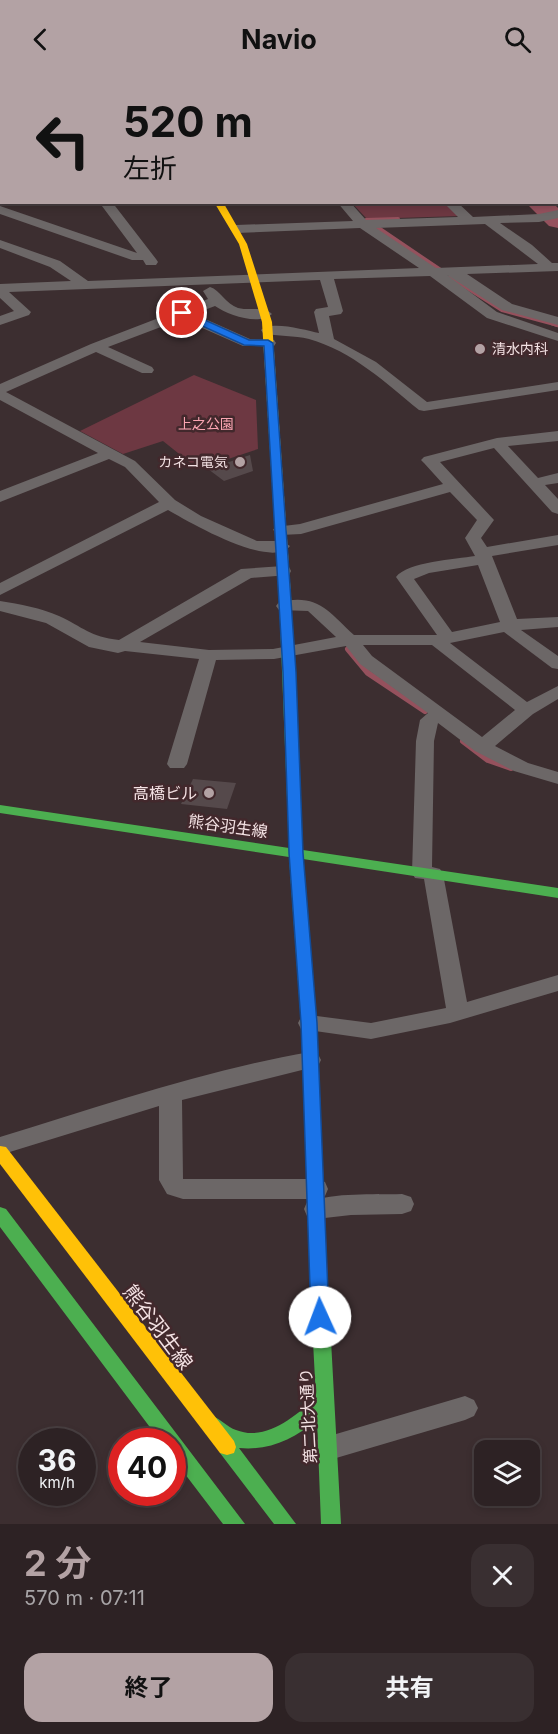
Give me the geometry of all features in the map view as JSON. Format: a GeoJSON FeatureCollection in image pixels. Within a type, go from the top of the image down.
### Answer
{"type":"FeatureCollection","features":[{"type":"Feature","properties":{"kind":"street"},"geometry":{"type":"LineString","coordinates":[[107,204],[165,282]]}},
{"type":"Feature","properties":{"kind":"street","name":"第二北大通り"},"geometry":{"type":"LineString","coordinates":[[219,204],[236,229],[256,279],[268,336],[288,650],[296,853],[309,1023],[323,1403],[331,1524]]}},
{"type":"Feature","properties":{"kind":"street"},"geometry":{"type":"LineString","coordinates":[[346,204],[365,224],[492,315],[558,337]]}},
{"type":"Feature","properties":{"kind":"street"},"geometry":{"type":"LineString","coordinates":[[451,204],[469,220]]}},
{"type":"Feature","properties":{"kind":"street"},"geometry":{"type":"LineString","coordinates":[[0,210],[137,257],[146,256]]}},
{"type":"Feature","properties":{"kind":"street"},"geometry":{"type":"LineString","coordinates":[[236,229],[540,218],[558,214]]}},
{"type":"Feature","properties":{"kind":"street"},"geometry":{"type":"LineString","coordinates":[[9,229],[27,219]]}},
{"type":"Feature","properties":{"kind":"street"},"geometry":{"type":"LineString","coordinates":[[488,220],[553,267]]}},
{"type":"Feature","properties":{"kind":"street"},"geometry":{"type":"LineString","coordinates":[[0,244],[55,264],[84,285]]}},
{"type":"Feature","properties":{"kind":"street"},"geometry":{"type":"LineString","coordinates":[[0,289],[553,267]]}},
{"type":"Feature","properties":{"kind":"street"},"geometry":{"type":"LineString","coordinates":[[453,272],[507,307],[558,321]]}},
{"type":"Feature","properties":{"kind":"street"},"geometry":{"type":"LineString","coordinates":[[0,276],[18,287]]}},
{"type":"Feature","properties":{"kind":"street"},"geometry":{"type":"LineString","coordinates":[[326,276],[336,311],[321,312],[327,339]]}},
{"type":"Feature","properties":{"kind":"street"},"geometry":{"type":"LineString","coordinates":[[204,281],[215,301],[235,312],[265,314]]}},
{"type":"Feature","properties":{"kind":"street"},"geometry":{"type":"LineString","coordinates":[[0,289],[24,312],[0,321]]}},
{"type":"Feature","properties":{"kind":"street"},"geometry":{"type":"LineString","coordinates":[[0,389],[96,346],[215,301]]}},
{"type":"Feature","properties":{"kind":"street"},"geometry":{"type":"LineString","coordinates":[[182,313],[248,343],[268,336],[307,333],[327,339],[363,357],[424,407],[558,386]]}},
{"type":"Feature","properties":{"kind":"street"},"geometry":{"type":"LineString","coordinates":[[96,346],[147,370]]}},
{"type":"Feature","properties":{"kind":"street"},"geometry":{"type":"LineString","coordinates":[[0,394],[130,464],[169,503],[195,519],[254,546],[453,486]]}},
{"type":"Feature","properties":{"kind":"street"},"geometry":{"type":"LineString","coordinates":[[558,436],[497,443],[429,460],[486,520],[472,538],[483,556],[513,632],[558,664]]}},
{"type":"Feature","properties":{"kind":"street"},"geometry":{"type":"LineString","coordinates":[[497,443],[558,509]]}},
{"type":"Feature","properties":{"kind":"street"},"geometry":{"type":"LineString","coordinates":[[0,478],[8,495],[111,453]]}},
{"type":"Feature","properties":{"kind":"street"},"geometry":{"type":"LineString","coordinates":[[534,483],[558,478]]}},
{"type":"Feature","properties":{"kind":"street"},"geometry":{"type":"LineString","coordinates":[[0,590],[169,503]]}},
{"type":"Feature","properties":{"kind":"street"},"geometry":{"type":"LineString","coordinates":[[526,710],[442,639],[404,577],[425,569],[558,540]]}},
{"type":"Feature","properties":{"kind":"street"},"geometry":{"type":"LineString","coordinates":[[118,648],[247,573],[283,571]]}},
{"type":"Feature","properties":{"kind":"street"},"geometry":{"type":"LineString","coordinates":[[0,606],[20,609],[52,619],[95,643],[118,648],[209,656],[274,654],[350,640],[442,639],[512,625],[558,622]]}},
{"type":"Feature","properties":{"kind":"street"},"geometry":{"type":"LineString","coordinates":[[285,606],[312,606],[350,640],[366,660],[440,713],[482,747],[521,767],[558,778]]}},
{"type":"Feature","properties":{"kind":"street"},"geometry":{"type":"LineString","coordinates":[[177,764],[209,656]]}},
{"type":"Feature","properties":{"kind":"street"},"geometry":{"type":"LineString","coordinates":[[482,747],[526,710],[558,691]]}},
{"type":"Feature","properties":{"kind":"street"},"geometry":{"type":"LineString","coordinates":[[440,713],[429,720],[424,741],[428,874],[458,1012]]}},
{"type":"Feature","properties":{"kind":"street","name":"熊谷羽生線"},"geometry":{"type":"LineString","coordinates":[[0,810],[558,893]]}},
{"type":"Feature","properties":{"kind":"street"},"geometry":{"type":"LineString","coordinates":[[309,1023],[371,1031],[458,1012],[558,983]]}},
{"type":"Feature","properties":{"kind":"street"},"geometry":{"type":"LineString","coordinates":[[0,1146],[170,1095],[282,1065],[310,1060]]}},
{"type":"Feature","properties":{"kind":"street"},"geometry":{"type":"LineString","coordinates":[[170,1095],[171,1180],[175,1187],[316,1199],[351,1205],[402,1204]]}},
{"type":"Feature","properties":{"kind":"street","name":"熊谷羽生線"},"geometry":{"type":"LineString","coordinates":[[0,1152],[286,1524]]}},
{"type":"Feature","properties":{"kind":"street"},"geometry":{"type":"LineString","coordinates":[[0,1214],[161,1428]]}},
{"type":"Feature","properties":{"kind":"street"},"geometry":{"type":"LineString","coordinates":[[203,1418],[234,1439],[261,1440],[288,1434],[323,1403]]}},
{"type":"Feature","properties":{"kind":"street"},"geometry":{"type":"LineString","coordinates":[[326,1449],[465,1408]]}},
{"type":"Feature","properties":{"kind":"street"},"geometry":{"type":"LineString","coordinates":[[186,1462],[229,1522],[263,1496]]}},
{"type":"Feature","properties":{"kind":"green space"},"geometry":{"type":"Polygon","coordinates":[[[353,204],[446,204],[460,216],[367,219],[353,204]]]}},
{"type":"Feature","properties":{"kind":"green space","name":"上之公園"},"geometry":{"type":"Polygon","coordinates":[[[194,375],[256,400],[258,449],[198,469],[163,441],[123,454],[80,431],[194,375]]]}},
{"type":"Feature","properties":{"kind":"building","name":"カネコ電気"},"geometry":{"type":"Polygon","coordinates":[[[250,455],[253,471],[224,481],[208,469],[250,455]]]}},
{"type":"Feature","properties":{"kind":"building","name":"高橋ビル"},"geometry":{"type":"Polygon","coordinates":[[[193,779],[236,783],[227,809],[181,804],[193,779]]]}},
{"type":"Feature","properties":{"kind":"waterway"},"geometry":{"type":"LineString","coordinates":[[539,204],[558,221]]}},
{"type":"Feature","properties":{"kind":"waterway"},"geometry":{"type":"LineString","coordinates":[[366,220],[398,219]]}},
{"type":"Feature","properties":{"kind":"waterway"},"geometry":{"type":"LineString","coordinates":[[371,223],[442,271]]}},
{"type":"Feature","properties":{"kind":"waterway"},"geometry":{"type":"LineString","coordinates":[[450,277],[502,310],[558,325],[552,323]]}},
{"type":"Feature","properties":{"kind":"waterway"},"geometry":{"type":"LineString","coordinates":[[348,649],[368,673],[425,711]]}},
{"type":"Feature","properties":{"kind":"waterway"},"geometry":{"type":"LineString","coordinates":[[463,741],[488,760],[511,768]]}},
{"type":"Feature","properties":{"kind":"traffic: fast"},"geometry":{"type":"LineString","coordinates":[[285,596],[296,853],[309,1023]]}},
{"type":"Feature","properties":{"kind":"traffic: fast"},"geometry":{"type":"LineString","coordinates":[[0,809],[558,893]]}},
{"type":"Feature","properties":{"kind":"traffic: fast"},"geometry":{"type":"LineString","coordinates":[[0,1214],[161,1428]]}},
{"type":"Feature","properties":{"kind":"traffic: fast"},"geometry":{"type":"LineString","coordinates":[[319,1285],[331,1524]]}},
{"type":"Feature","properties":{"kind":"traffic: fast"},"geometry":{"type":"LineString","coordinates":[[212,1424],[236,1439],[262,1440],[294,1427],[323,1403]]}},
{"type":"Feature","properties":{"kind":"traffic: fast"},"geometry":{"type":"LineString","coordinates":[[227,1447],[286,1524]]}},
{"type":"Feature","properties":{"kind":"traffic: fast"},"geometry":{"type":"LineString","coordinates":[[186,1460],[235,1524]]}},
{"type":"Feature","properties":{"kind":"traffic: slow"},"geometry":{"type":"LineString","coordinates":[[219,204],[243,244],[267,322],[285,596]]}},
{"type":"Feature","properties":{"kind":"traffic: slow"},"geometry":{"type":"LineString","coordinates":[[0,1152],[227,1447]]}},
{"type":"Feature","properties":{"kind":"traffic: jam"},"geometry":{"type":"LineString","coordinates":[[309,1023],[319,1285]]}},
{"type":"Feature","properties":{"kind":"place","name":"清水内科"},"geometry":{"type":"Point","coordinates":[480,349]}},
{"type":"Feature","properties":{"kind":"place","name":"カネコ電気"},"geometry":{"type":"Point","coordinates":[240,462]}},
{"type":"Feature","properties":{"kind":"place","name":"高橋ビル"},"geometry":{"type":"Point","coordinates":[209,793]}},
{"type":"Feature","properties":{"kind":"route"},"geometry":{"type":"LineString","coordinates":[[182,313],[248,343],[268,343],[293,737],[296,853],[309,1023],[320,1317]]}}]}
